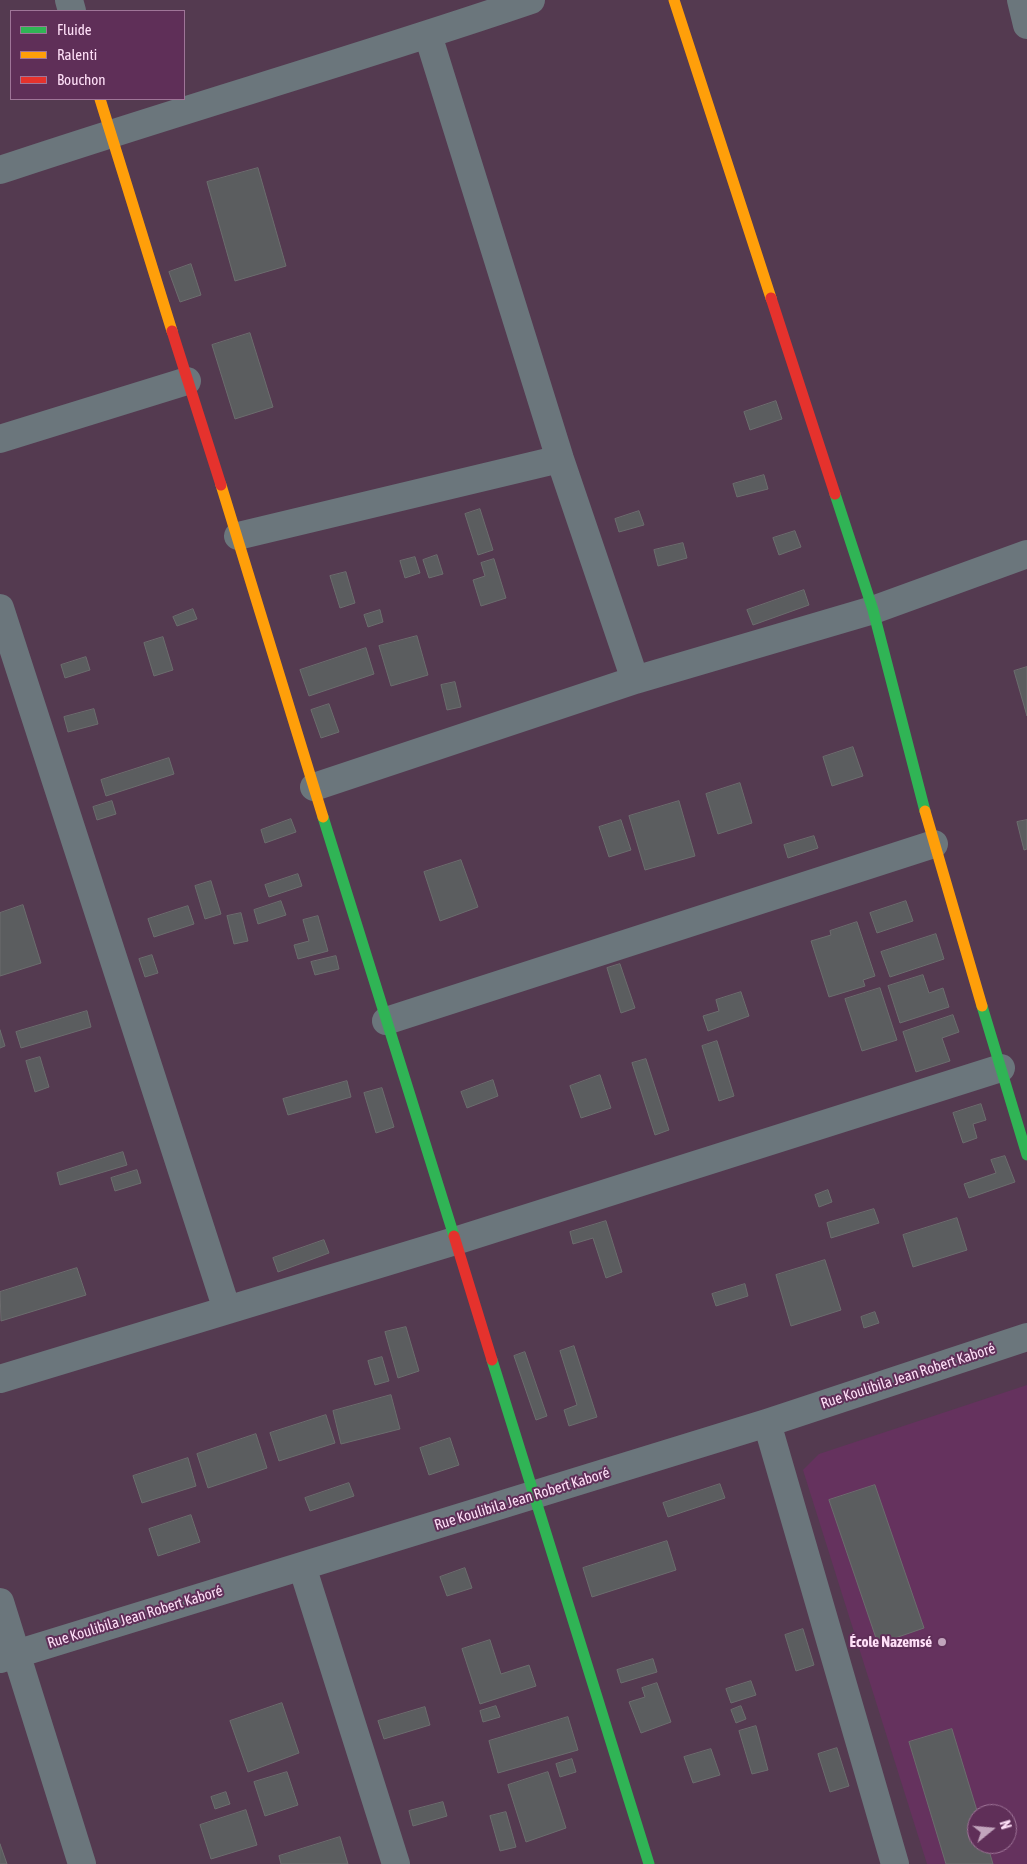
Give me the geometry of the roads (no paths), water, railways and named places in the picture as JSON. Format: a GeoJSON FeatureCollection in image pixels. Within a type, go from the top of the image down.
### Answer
{"type":"FeatureCollection","features":[{"type":"Feature","properties":{"kind":"street"},"geometry":{"type":"LineString","coordinates":[[0,170],[110,133],[428,35],[531,0]]}},
{"type":"Feature","properties":{"kind":"street"},"geometry":{"type":"LineString","coordinates":[[674,0],[873,610],[934,844],[1027,1155]]}},
{"type":"Feature","properties":{"kind":"street"},"geometry":{"type":"LineString","coordinates":[[1021,0],[1027,25]]}},
{"type":"Feature","properties":{"kind":"street"},"geometry":{"type":"LineString","coordinates":[[428,35],[560,459],[635,680]]}},
{"type":"Feature","properties":{"kind":"street"},"geometry":{"type":"LineString","coordinates":[[100,100],[187,381],[238,536],[386,1021],[649,1864]]}},
{"type":"Feature","properties":{"kind":"street"},"geometry":{"type":"LineString","coordinates":[[0,439],[187,381]]}},
{"type":"Feature","properties":{"kind":"street"},"geometry":{"type":"LineString","coordinates":[[238,536],[560,459]]}},
{"type":"Feature","properties":{"kind":"street"},"geometry":{"type":"LineString","coordinates":[[314,786],[635,680],[873,610],[1027,554]]}},
{"type":"Feature","properties":{"kind":"street"},"geometry":{"type":"LineString","coordinates":[[0,608],[227,1310]]}},
{"type":"Feature","properties":{"kind":"street"},"geometry":{"type":"LineString","coordinates":[[386,1021],[934,844]]}},
{"type":"Feature","properties":{"kind":"street"},"geometry":{"type":"LineString","coordinates":[[0,1379],[455,1241],[1001,1068]]}},
{"type":"Feature","properties":{"kind":"street","name":"Rue Koulibila Jean Robert Kaboré"},"geometry":{"type":"LineString","coordinates":[[7,1656],[767,1423],[1027,1337]]}},
{"type":"Feature","properties":{"kind":"street"},"geometry":{"type":"LineString","coordinates":[[767,1423],[896,1864]]}},
{"type":"Feature","properties":{"kind":"street"},"geometry":{"type":"LineString","coordinates":[[302,1566],[396,1864]]}},
{"type":"Feature","properties":{"kind":"street"},"geometry":{"type":"LineString","coordinates":[[0,1602],[7,1656],[82,1864]]}},
{"type":"Feature","properties":{"kind":"place","name":"École Nazemsé"},"geometry":{"type":"Point","coordinates":[942,1642]}}]}
